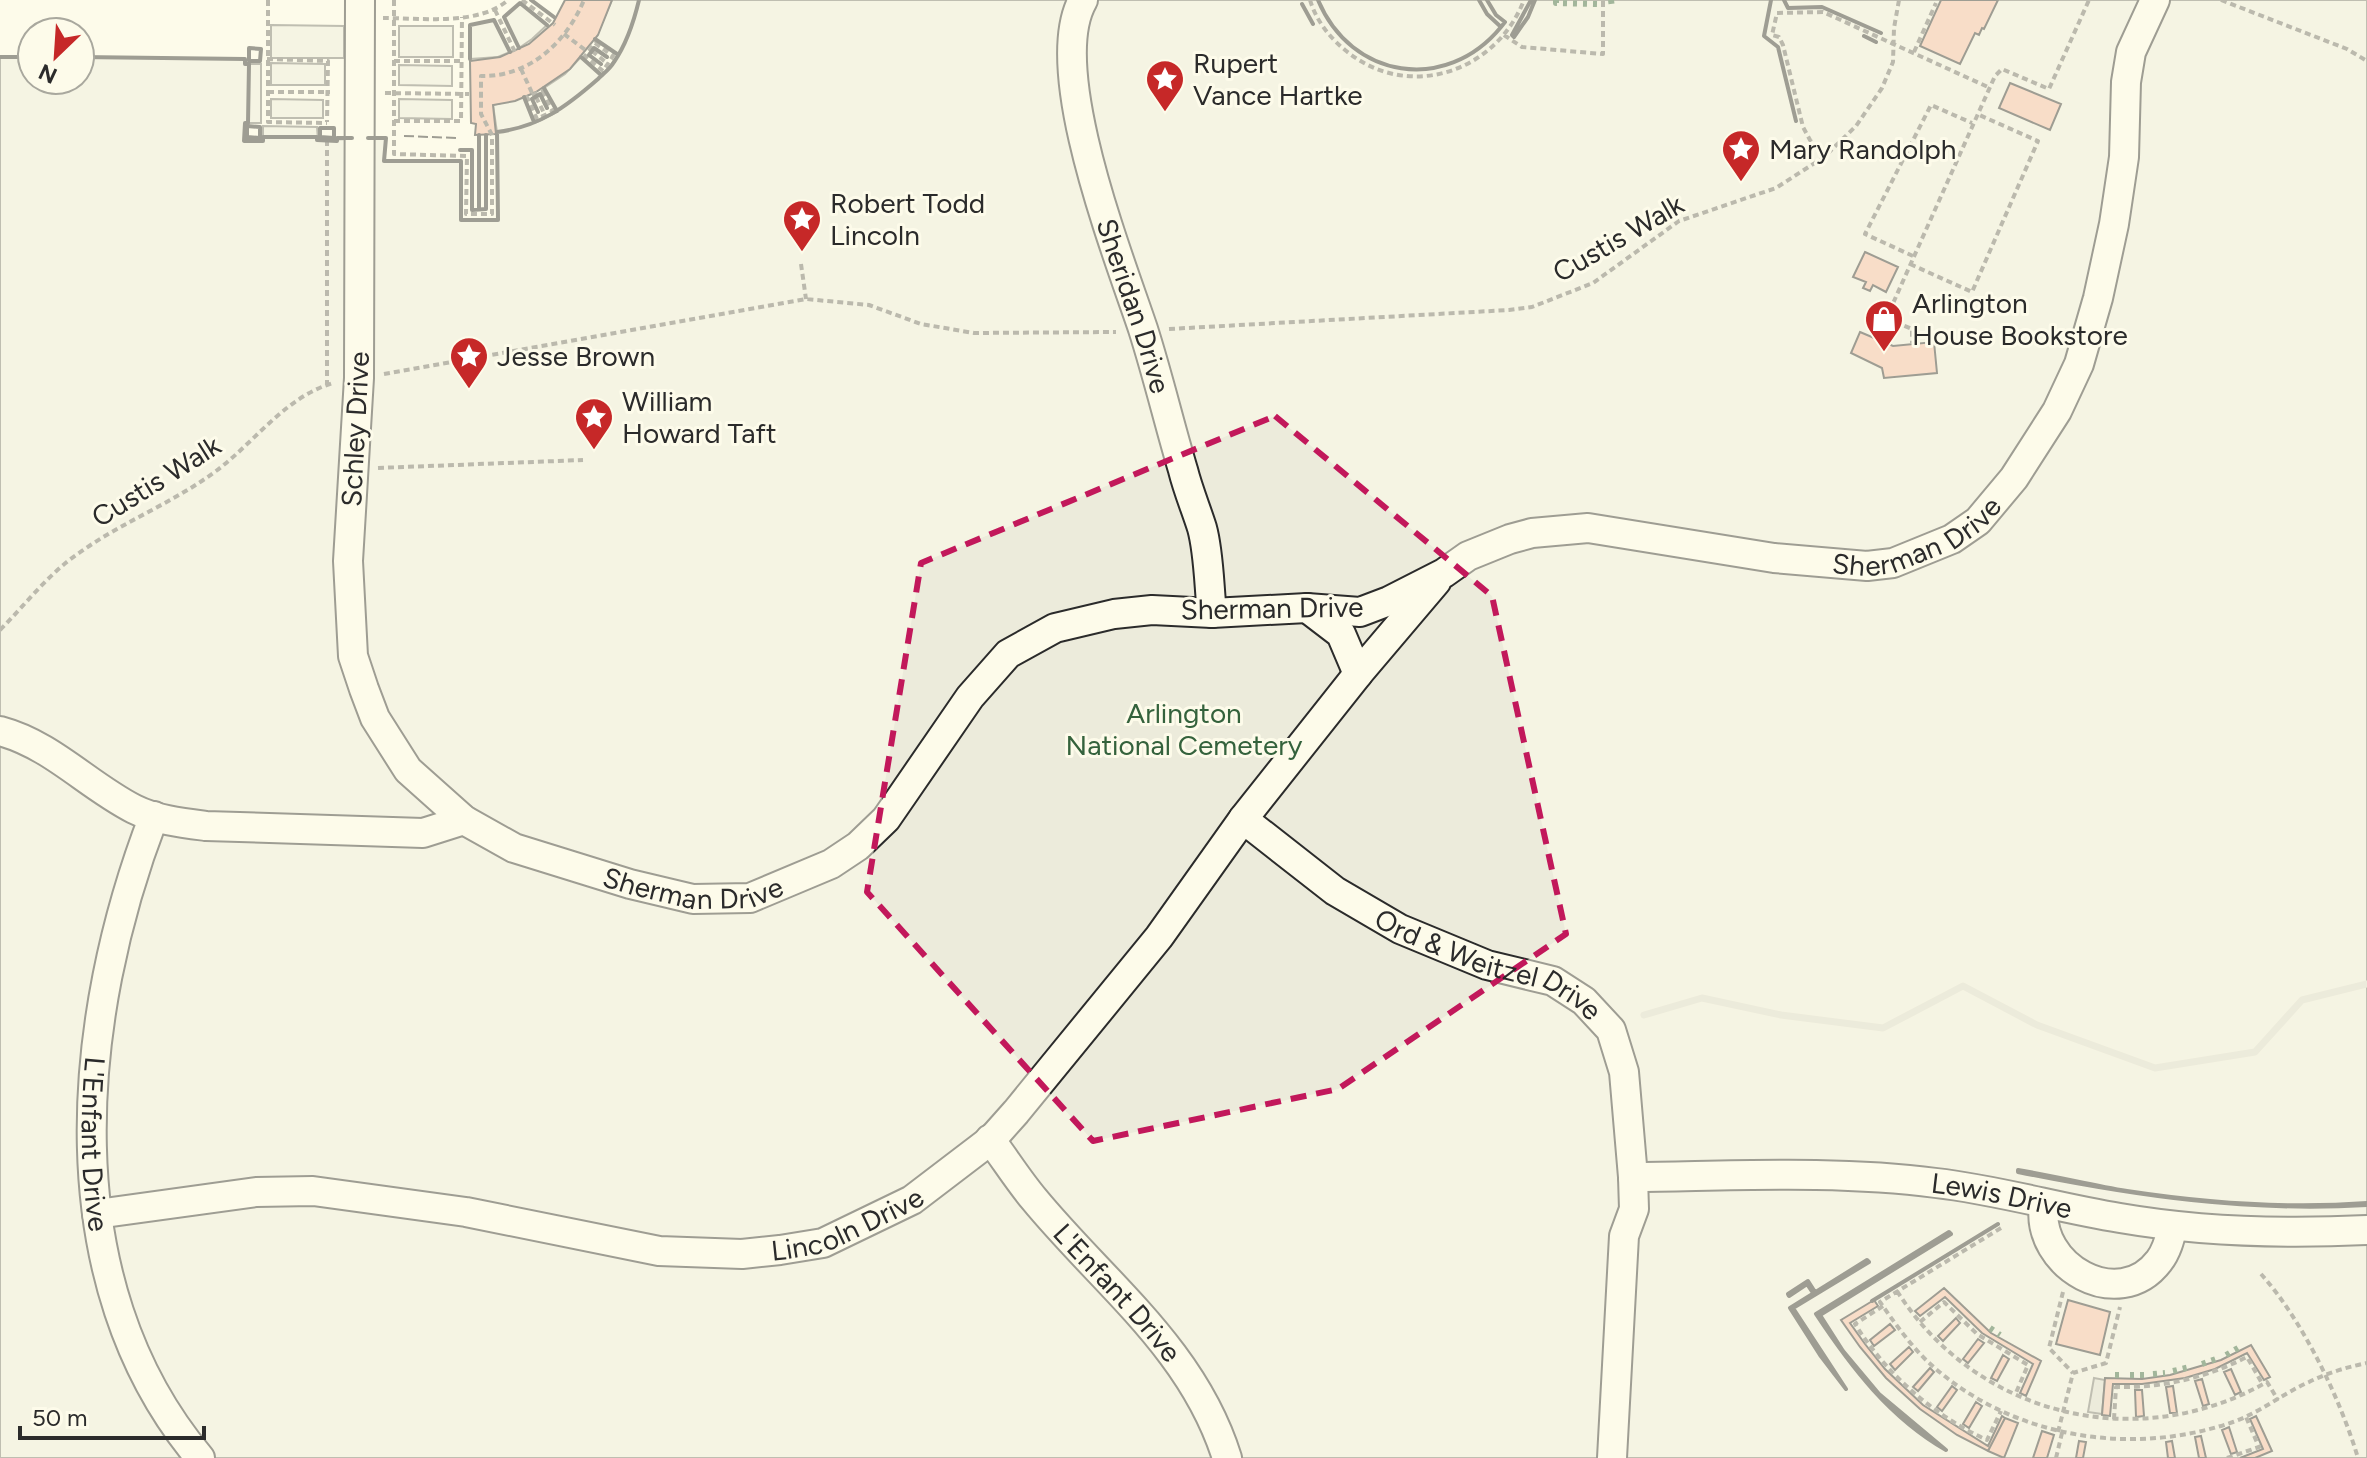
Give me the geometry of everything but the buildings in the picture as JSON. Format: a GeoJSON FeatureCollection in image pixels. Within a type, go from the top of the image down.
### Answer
{"type":"FeatureCollection","features":[{"type":"Feature","properties":{"kind":"lane","name":"Sheridan Drive"},"geometry":{"type":"LineString","coordinates":[[1083,0],[1075,17],[1072,37],[1073,72],[1084,136],[1133,332],[1203,532],[1212,613]]}},
{"type":"Feature","properties":{"kind":"lane","name":"Sherman Drive"},"geometry":{"type":"LineString","coordinates":[[464,820],[514,848],[630,884],[693,899],[750,898],[820,869],[858,846],[886,819],[970,697],[1008,654],[1055,628],[1114,614],[1152,610],[1212,613],[1307,608],[1360,612],[1444,573],[1468,556],[1532,533],[1588,528],[1774,558],[1867,566],[1893,563],[1952,539],[1978,521],[2014,478],[2057,411],[2079,364],[2098,298],[2114,224],[2124,157],[2126,82],[2131,52],[2155,0]]}},
{"type":"Feature","properties":{"kind":"lane","name":"Schley Drive"},"geometry":{"type":"LineString","coordinates":[[370,9],[359,378],[348,561],[353,656],[375,718],[408,770],[464,820]]}},
{"type":"Feature","properties":{"kind":"lane","name":"Lincoln Drive"},"geometry":{"type":"LineString","coordinates":[[97,1214],[256,1192],[313,1191],[466,1212],[659,1251],[742,1254],[823,1243],[860,1226],[912,1200],[990,1139],[1016,1112],[1159,937],[1243,819],[1358,674],[1444,573]]}},
{"type":"Feature","properties":{"kind":"lane"},"geometry":{"type":"LineString","coordinates":[[1307,608],[1341,634],[1358,674]]}},
{"type":"Feature","properties":{"kind":"lane"},"geometry":{"type":"LineString","coordinates":[[0,731],[45,748],[135,809],[175,823],[423,833],[464,820]]}},
{"type":"Feature","properties":{"kind":"lane","name":"L'Enfant Drive"},"geometry":{"type":"LineString","coordinates":[[154,816],[119,922],[101,1003],[92,1115],[97,1214],[106,1267],[120,1316],[163,1406],[200,1458]]}},
{"type":"Feature","properties":{"kind":"lane","name":"Ord & Weitzel Drive"},"geometry":{"type":"LineString","coordinates":[[1243,819],[1335,891],[1400,929],[1487,965],[1553,981],[1584,1001],[1611,1030],[1621,1061],[1634,1209],[1624,1236],[1612,1458]]}},
{"type":"Feature","properties":{"kind":"lane","name":"L'Enfant Drive"},"geometry":{"type":"LineString","coordinates":[[990,1139],[1034,1198],[1166,1343],[1193,1380],[1209,1410],[1227,1458]]}},
{"type":"Feature","properties":{"kind":"lane","name":"Lewis Drive"},"geometry":{"type":"LineString","coordinates":[[1633,1177],[1895,1179],[1958,1186],[2044,1205],[2173,1226],[2279,1232],[2367,1230]]}},
{"type":"Feature","properties":{"kind":"lane"},"geometry":{"type":"LineString","coordinates":[[2044,1205],[2042,1218],[2045,1234],[2060,1258],[2076,1272],[2100,1283],[2125,1282],[2151,1269],[2166,1249],[2173,1226]]}},
{"type":"Feature","properties":{"kind":"path"},"geometry":{"type":"LineString","coordinates":[[267,59],[328,61],[327,124],[268,122],[267,59],[268,0]]}},
{"type":"Feature","properties":{"kind":"path"},"geometry":{"type":"LineString","coordinates":[[394,0],[394,154],[467,156],[466,214],[492,214],[492,135],[481,114],[481,76],[501,75],[521,69],[547,54],[564,34],[584,0]]}},
{"type":"Feature","properties":{"kind":"path"},"geometry":{"type":"LineString","coordinates":[[370,9],[394,18],[479,16],[495,10],[508,0]]}},
{"type":"Feature","properties":{"kind":"path"},"geometry":{"type":"LineString","coordinates":[[522,0],[555,25]]}},
{"type":"Feature","properties":{"kind":"path"},"geometry":{"type":"LineString","coordinates":[[1310,0],[1326,30],[1344,50],[1368,65],[1400,77],[1428,77],[1456,70],[1485,54],[1504,35],[1524,0]]}},
{"type":"Feature","properties":{"kind":"path"},"geometry":{"type":"LineString","coordinates":[[1504,35],[1522,47],[1603,54],[1603,0]]}},
{"type":"Feature","properties":{"kind":"path","name":"Custis Walk"},"geometry":{"type":"LineString","coordinates":[[374,376],[806,299],[869,305],[921,324],[974,333],[1133,332],[1532,307],[1593,283],[1679,221],[1776,188],[1824,157],[1848,135],[1878,96],[1893,62],[1899,0]]}},
{"type":"Feature","properties":{"kind":"path"},"geometry":{"type":"LineString","coordinates":[[1877,339],[1988,87],[2002,69],[2049,89],[2089,0]]}},
{"type":"Feature","properties":{"kind":"path"},"geometry":{"type":"LineString","coordinates":[[2221,0],[2347,49],[2367,61]]}},
{"type":"Feature","properties":{"kind":"path"},"geometry":{"type":"LineString","coordinates":[[1914,52],[1936,3]]}},
{"type":"Feature","properties":{"kind":"path"},"geometry":{"type":"LineString","coordinates":[[495,10],[515,52]]}},
{"type":"Feature","properties":{"kind":"path"},"geometry":{"type":"LineString","coordinates":[[1824,157],[1803,127],[1783,45],[1779,37],[1772,35],[1777,13],[1823,12],[1988,87]]}},
{"type":"Feature","properties":{"kind":"path"},"geometry":{"type":"LineString","coordinates":[[394,121],[461,121],[462,17]]}},
{"type":"Feature","properties":{"kind":"path"},"geometry":{"type":"LineString","coordinates":[[564,34],[590,52],[608,64],[613,56],[595,43],[590,52]]}},
{"type":"Feature","properties":{"kind":"path"},"geometry":{"type":"LineString","coordinates":[[394,61],[462,61]]}},
{"type":"Feature","properties":{"kind":"path"},"geometry":{"type":"LineString","coordinates":[[521,69],[545,115]]}},
{"type":"Feature","properties":{"kind":"path"},"geometry":{"type":"LineString","coordinates":[[268,92],[343,93]]}},
{"type":"Feature","properties":{"kind":"path"},"geometry":{"type":"LineString","coordinates":[[544,92],[553,111],[537,119],[527,97],[534,96],[544,92]]}},
{"type":"Feature","properties":{"kind":"path"},"geometry":{"type":"LineString","coordinates":[[379,93],[469,94]]}},
{"type":"Feature","properties":{"kind":"path"},"geometry":{"type":"LineString","coordinates":[[1913,256],[1865,234],[1931,105],[1972,123]]}},
{"type":"Feature","properties":{"kind":"path"},"geometry":{"type":"LineString","coordinates":[[1910,264],[1972,292],[2038,141],[1977,114]]}},
{"type":"Feature","properties":{"kind":"path"},"geometry":{"type":"LineString","coordinates":[[327,140],[327,385]]}},
{"type":"Feature","properties":{"kind":"path"},"geometry":{"type":"LineString","coordinates":[[801,264],[806,299]]}},
{"type":"Feature","properties":{"kind":"path"},"geometry":{"type":"LineString","coordinates":[[1886,318],[1912,329],[1912,344]]}},
{"type":"Feature","properties":{"kind":"path","name":"Custis Walk"},"geometry":{"type":"LineString","coordinates":[[0,630],[60,567],[80,551],[187,492],[219,469],[297,399],[343,380]]}},
{"type":"Feature","properties":{"kind":"path"},"geometry":{"type":"LineString","coordinates":[[390,468],[583,460]]}},
{"type":"Feature","properties":{"kind":"path"},"geometry":{"type":"LineString","coordinates":[[2001,1228],[1880,1302],[1927,1361],[1965,1391],[2001,1411],[2060,1433],[2096,1439],[2154,1440],[2197,1433],[2246,1417],[2324,1376],[2367,1363]]}},
{"type":"Feature","properties":{"kind":"path"},"geometry":{"type":"LineString","coordinates":[[2261,1274],[2294,1316],[2348,1425],[2358,1458]]}},
{"type":"Feature","properties":{"kind":"path"},"geometry":{"type":"LineString","coordinates":[[2063,1289],[2049,1348],[2073,1373]]}},
{"type":"Feature","properties":{"kind":"path"},"geometry":{"type":"LineString","coordinates":[[1897,1291],[1920,1322],[1966,1367],[2015,1395],[2064,1411],[2114,1419],[2156,1419],[2202,1410],[2244,1395],[2267,1382],[2278,1400]]}},
{"type":"Feature","properties":{"kind":"path"},"geometry":{"type":"LineString","coordinates":[[1920,1322],[1944,1302],[1977,1334],[2028,1365],[2015,1395]]}},
{"type":"Feature","properties":{"kind":"path"},"geometry":{"type":"LineString","coordinates":[[2073,1373],[2106,1363],[2121,1305]]}},
{"type":"Feature","properties":{"kind":"path"},"geometry":{"type":"LineString","coordinates":[[1883,1306],[1855,1324],[1880,1358],[1915,1394],[1987,1440],[2001,1411]]}},
{"type":"Feature","properties":{"kind":"path"},"geometry":{"type":"LineString","coordinates":[[2114,1419],[2116,1387],[2146,1387],[2185,1381],[2247,1357],[2263,1385]]}},
{"type":"Feature","properties":{"kind":"path"},"geometry":{"type":"LineString","coordinates":[[2056,1458],[2073,1373]]}},
{"type":"Feature","properties":{"kind":"path"},"geometry":{"type":"LineString","coordinates":[[2227,1458],[2259,1447],[2246,1417]]}},
{"type":"Feature","properties":{"kind":"highlighted area"},"geometry":{"type":"Polygon","coordinates":[[[1275,416],[1492,596],[1566,934],[1338,1089],[1093,1141],[867,892],[921,563],[1275,416]]]}},
{"type":"Feature","properties":{"kind":"green space","name":"Arlington National Cemetery"},"geometry":{"type":"Polygon","coordinates":[[[612,0],[2367,0],[2367,1458],[0,1458],[0,57],[16,57],[16,96],[96,96],[96,57],[245,59],[245,64],[261,64],[261,123],[245,123],[244,141],[263,141],[263,126],[317,127],[318,140],[386,138],[384,161],[461,161],[461,219],[497,220],[497,132],[493,105],[524,97],[535,123],[557,112],[544,88],[565,74],[581,57],[603,75],[618,55],[595,39],[612,0]]]}},
{"type":"Feature","properties":{"kind":"green space"},"geometry":{"type":"Polygon","coordinates":[[[520,3],[547,25],[519,48],[504,17],[520,3]]]}},
{"type":"Feature","properties":{"kind":"green space"},"geometry":{"type":"Polygon","coordinates":[[[494,20],[510,52],[498,57],[470,59],[470,25],[494,20]]]}},
{"type":"Feature","properties":{"kind":"green space"},"geometry":{"type":"Polygon","coordinates":[[[271,25],[344,26],[344,58],[271,58],[271,25]]]}},
{"type":"Feature","properties":{"kind":"green space"},"geometry":{"type":"Polygon","coordinates":[[[399,26],[453,26],[453,57],[399,57],[399,26]]]}},
{"type":"Feature","properties":{"kind":"green space"},"geometry":{"type":"Polygon","coordinates":[[[271,63],[325,64],[325,85],[271,85],[271,63]]]}},
{"type":"Feature","properties":{"kind":"green space"},"geometry":{"type":"Polygon","coordinates":[[[399,65],[452,66],[452,86],[399,85],[399,65]]]}},
{"type":"Feature","properties":{"kind":"green space"},"geometry":{"type":"Polygon","coordinates":[[[271,99],[323,100],[323,118],[271,118],[271,99]]]}},
{"type":"Feature","properties":{"kind":"green space"},"geometry":{"type":"Polygon","coordinates":[[[399,99],[452,100],[452,119],[399,118],[399,99]]]}},
{"type":"Feature","properties":{"kind":"shaded area"},"geometry":{"type":"Polygon","coordinates":[[[2094,1378],[2105,1380],[2102,1414],[2088,1412],[2094,1378]]]}},
{"type":"Feature","properties":{"kind":"waterway"},"geometry":{"type":"LineString","coordinates":[[1644,1015],[1702,998],[1781,1015],[1883,1028],[1963,986],[2037,1025],[2155,1068],[2255,1052],[2302,1000],[2367,984]]}},
{"type":"Feature","properties":{"kind":"hedge"},"geometry":{"type":"LineString","coordinates":[[1556,0],[1556,3],[1597,4]]}},
{"type":"Feature","properties":{"kind":"hedge"},"geometry":{"type":"LineString","coordinates":[[1611,0],[1612,8]]}},
{"type":"Feature","properties":{"kind":"hedge"},"geometry":{"type":"LineString","coordinates":[[1990,1328],[2000,1335]]}},
{"type":"Feature","properties":{"kind":"hedge"},"geometry":{"type":"LineString","coordinates":[[2226,1355],[2238,1348]]}},
{"type":"Feature","properties":{"kind":"hedge"},"geometry":{"type":"LineString","coordinates":[[2202,1364],[2216,1359]]}},
{"type":"Feature","properties":{"kind":"hedge"},"geometry":{"type":"LineString","coordinates":[[2173,1371],[2190,1367]]}},
{"type":"Feature","properties":{"kind":"hedge"},"geometry":{"type":"LineString","coordinates":[[2153,1374],[2165,1373]]}},
{"type":"Feature","properties":{"kind":"hedge"},"geometry":{"type":"LineString","coordinates":[[2115,1375],[2120,1375]]}},
{"type":"Feature","properties":{"kind":"hedge"},"geometry":{"type":"LineString","coordinates":[[2130,1375],[2144,1375]]}},
{"type":"Feature","properties":{"kind":"fence"},"geometry":{"type":"LineString","coordinates":[[404,136],[458,138]]}},
{"type":"Feature","properties":{"kind":"wall"},"geometry":{"type":"LineString","coordinates":[[531,0],[554,17]]}},
{"type":"Feature","properties":{"kind":"wall"},"geometry":{"type":"LineString","coordinates":[[368,138],[386,138],[384,161],[461,161],[461,220],[498,220],[497,132],[526,126],[551,114],[604,73],[622,49],[639,0]]}},
{"type":"Feature","properties":{"kind":"wall"},"geometry":{"type":"LineString","coordinates":[[1318,0],[1333,27],[1353,47],[1376,61],[1401,68],[1428,69],[1454,62],[1479,48],[1501,27]]}},
{"type":"Feature","properties":{"kind":"wall"},"geometry":{"type":"LineString","coordinates":[[1479,0],[1487,14],[1501,27],[1505,22]]}},
{"type":"Feature","properties":{"kind":"wall"},"geometry":{"type":"LineString","coordinates":[[1487,0],[1496,15],[1505,22]]}},
{"type":"Feature","properties":{"kind":"wall"},"geometry":{"type":"LineString","coordinates":[[1531,0],[1512,35],[1514,37],[1535,0]]}},
{"type":"Feature","properties":{"kind":"wall"},"geometry":{"type":"LineString","coordinates":[[1771,0],[1764,36],[1778,47],[1796,121]]}},
{"type":"Feature","properties":{"kind":"wall"},"geometry":{"type":"LineString","coordinates":[[1784,0],[1788,8],[1822,7],[1881,33]]}},
{"type":"Feature","properties":{"kind":"wall"},"geometry":{"type":"LineString","coordinates":[[519,48],[504,17],[520,3],[547,25]]}},
{"type":"Feature","properties":{"kind":"wall"},"geometry":{"type":"LineString","coordinates":[[1302,4],[1313,24]]}},
{"type":"Feature","properties":{"kind":"wall"},"geometry":{"type":"LineString","coordinates":[[470,59],[470,25],[494,20],[510,52]]}},
{"type":"Feature","properties":{"kind":"wall"},"geometry":{"type":"LineString","coordinates":[[1864,36],[1876,42]]}},
{"type":"Feature","properties":{"kind":"wall"},"geometry":{"type":"LineString","coordinates":[[595,39],[617,54]]}},
{"type":"Feature","properties":{"kind":"wall"},"geometry":{"type":"LineString","coordinates":[[249,48],[261,49],[260,61],[249,61],[249,48]]}},
{"type":"Feature","properties":{"kind":"wall"},"geometry":{"type":"LineString","coordinates":[[601,64],[589,55],[594,48],[607,57]]}},
{"type":"Feature","properties":{"kind":"wall"},"geometry":{"type":"LineString","coordinates":[[0,57],[16,57]]}},
{"type":"Feature","properties":{"kind":"wall"},"geometry":{"type":"LineString","coordinates":[[96,57],[245,59],[245,64],[249,64],[248,123],[245,123],[244,141],[263,141],[263,137],[317,137],[317,140],[337,141],[337,138],[352,138]]}},
{"type":"Feature","properties":{"kind":"wall"},"geometry":{"type":"LineString","coordinates":[[581,57],[601,75]]}},
{"type":"Feature","properties":{"kind":"wall"},"geometry":{"type":"LineString","coordinates":[[544,88],[557,111]]}},
{"type":"Feature","properties":{"kind":"wall"},"geometry":{"type":"LineString","coordinates":[[538,112],[532,99],[540,94],[547,108]]}},
{"type":"Feature","properties":{"kind":"wall"},"geometry":{"type":"LineString","coordinates":[[524,97],[534,122]]}},
{"type":"Feature","properties":{"kind":"wall"},"geometry":{"type":"LineString","coordinates":[[247,126],[260,127],[260,138],[247,137],[247,126]]}},
{"type":"Feature","properties":{"kind":"wall"},"geometry":{"type":"LineString","coordinates":[[320,128],[334,128],[334,138],[320,137],[320,128]]}},
{"type":"Feature","properties":{"kind":"wall"},"geometry":{"type":"LineString","coordinates":[[479,135],[479,209]]}},
{"type":"Feature","properties":{"kind":"wall"},"geometry":{"type":"LineString","coordinates":[[460,150],[472,150],[472,210],[486,209],[486,135]]}},
{"type":"Feature","properties":{"kind":"wall"},"geometry":{"type":"LineString","coordinates":[[2367,1203],[2277,1205],[2217,1202],[2127,1191],[2018,1170],[2105,1188],[2191,1200],[2235,1204],[2278,1206],[2367,1205]]}},
{"type":"Feature","properties":{"kind":"wall"},"geometry":{"type":"LineString","coordinates":[[1872,1301],[1998,1224]]}},
{"type":"Feature","properties":{"kind":"wall"},"geometry":{"type":"LineString","coordinates":[[1949,1232],[1951,1234],[1820,1315],[1843,1351],[1879,1394],[1946,1450],[1889,1407],[1843,1353],[1816,1314],[1949,1232]]}},
{"type":"Feature","properties":{"kind":"wall"},"geometry":{"type":"LineString","coordinates":[[1867,1260],[1869,1262],[1793,1308],[1846,1389],[1790,1308],[1867,1260]]}},
{"type":"Feature","properties":{"kind":"wall"},"geometry":{"type":"LineString","coordinates":[[1813,1293],[1807,1284],[1788,1294],[1808,1281],[1815,1292]]}},
{"type":"Feature","properties":{"kind":"place","name":"Rupert Vance Hartke"},"geometry":{"type":"Point","coordinates":[1165,113]}},
{"type":"Feature","properties":{"kind":"place","name":"Mary Randolph"},"geometry":{"type":"Point","coordinates":[1741,183]}},
{"type":"Feature","properties":{"kind":"place","name":"Robert Todd Lincoln"},"geometry":{"type":"Point","coordinates":[802,253]}},
{"type":"Feature","properties":{"kind":"place","name":"Arlington House Bookstore"},"geometry":{"type":"Point","coordinates":[1884,353]}},
{"type":"Feature","properties":{"kind":"place","name":"Jesse Brown"},"geometry":{"type":"Point","coordinates":[469,390]}},
{"type":"Feature","properties":{"kind":"place","name":"William Howard Taft"},"geometry":{"type":"Point","coordinates":[594,451]}}]}
